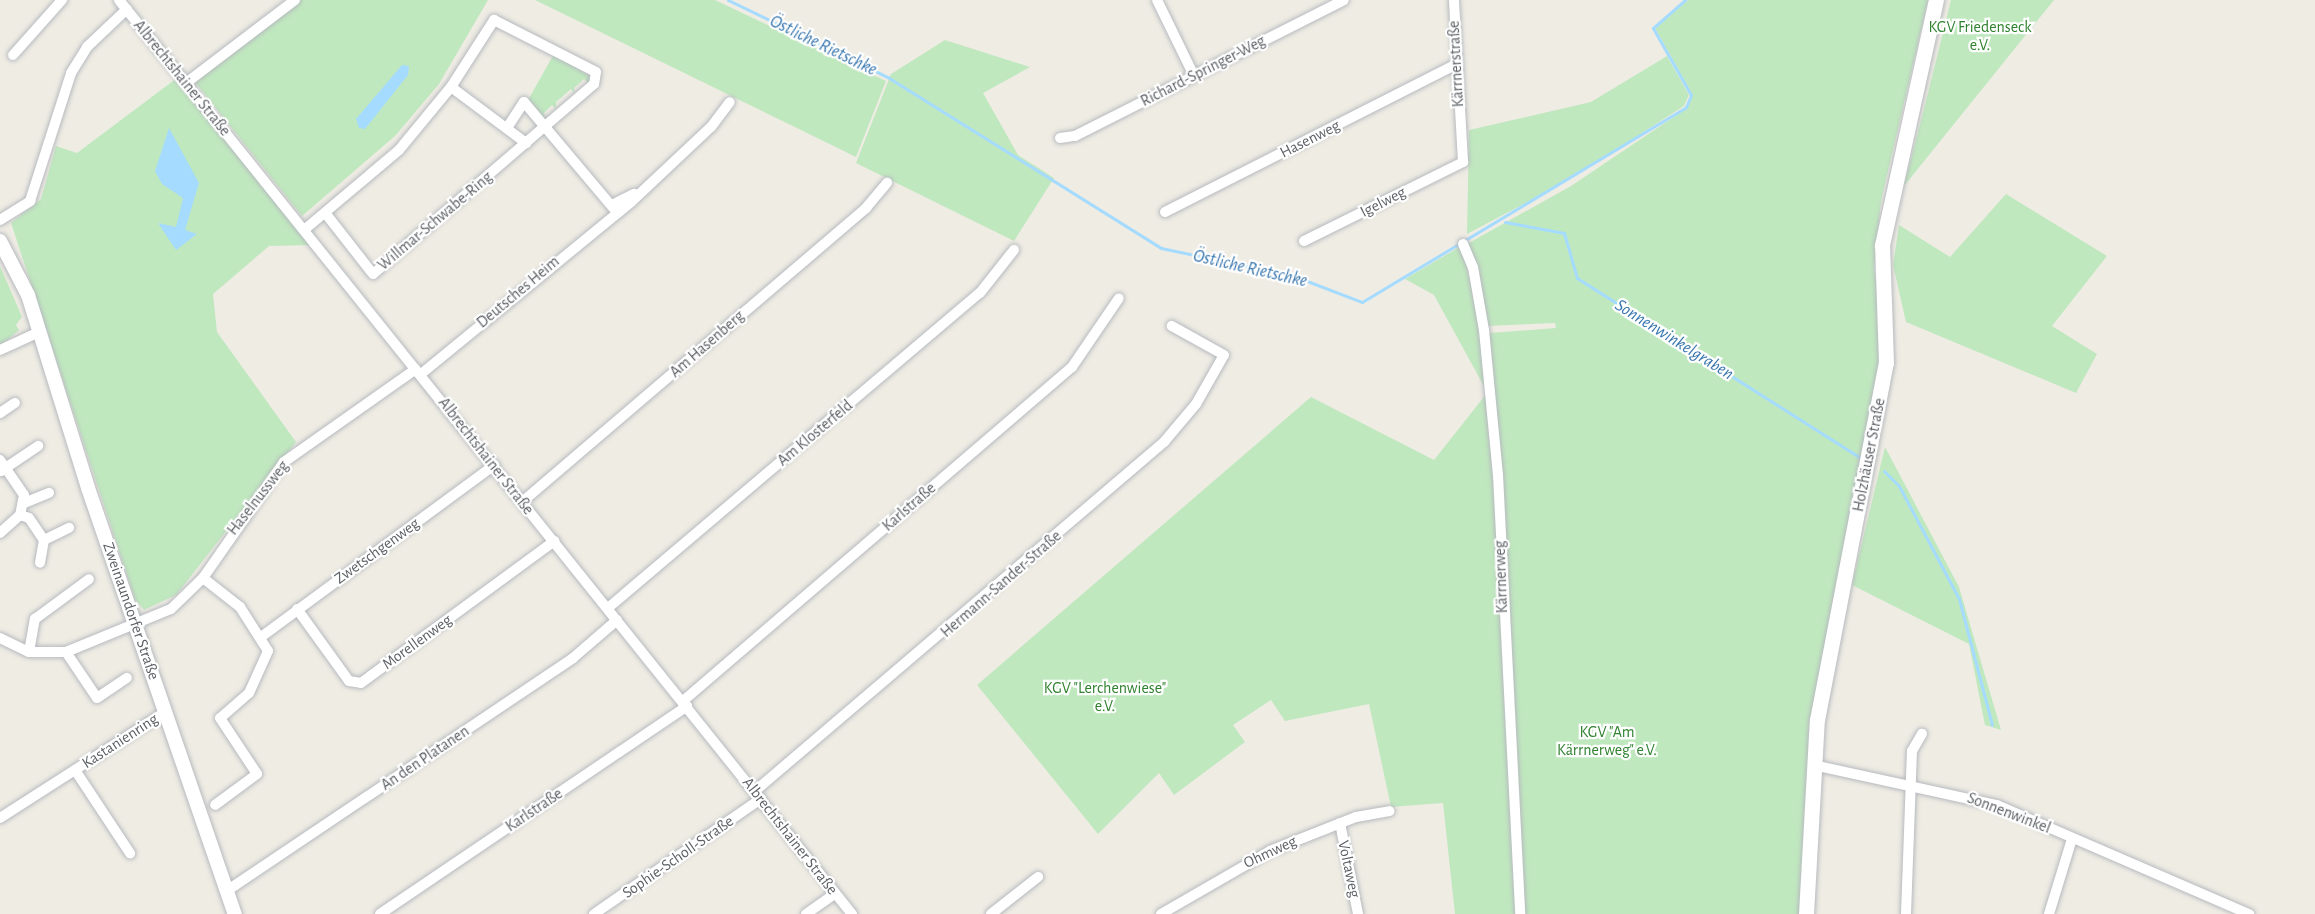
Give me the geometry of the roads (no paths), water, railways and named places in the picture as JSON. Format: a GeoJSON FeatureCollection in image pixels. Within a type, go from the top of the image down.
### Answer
{"type":"FeatureCollection","features":[{"type":"Feature","properties":{"kind":"main road","name":"Holzhäuser Straße"},"geometry":{"type":"LineString","coordinates":[[1806,914],[1813,765],[1831,635],[1886,363],[1888,324],[1881,279],[1885,226],[1936,0]]}},
{"type":"Feature","properties":{"kind":"street"},"geometry":{"type":"LineString","coordinates":[[12,55],[62,0]]}},
{"type":"Feature","properties":{"kind":"street","name":"Albrechtshainer Straße"},"geometry":{"type":"LineString","coordinates":[[119,0],[852,914]]}},
{"type":"Feature","properties":{"kind":"street"},"geometry":{"type":"LineString","coordinates":[[186,83],[294,0]]}},
{"type":"Feature","properties":{"kind":"street"},"geometry":{"type":"LineString","coordinates":[[1157,0],[1194,76]]}},
{"type":"Feature","properties":{"kind":"street","name":"Richard-Springer-Weg"},"geometry":{"type":"LineString","coordinates":[[1060,138],[1075,136],[1344,0]]}},
{"type":"Feature","properties":{"kind":"street","name":"Kärrnerstraße"},"geometry":{"type":"LineString","coordinates":[[1454,0],[1455,65],[1466,141],[1463,162]]}},
{"type":"Feature","properties":{"kind":"street"},"geometry":{"type":"LineString","coordinates":[[0,220],[30,201],[70,73],[87,47],[127,9]]}},
{"type":"Feature","properties":{"kind":"street","name":"Willmar-Schwabe-Ring"},"geometry":{"type":"LineString","coordinates":[[304,230],[326,214],[399,150],[451,87],[494,20],[596,72],[594,84],[373,274],[326,214]]}},
{"type":"Feature","properties":{"kind":"street","name":"Hasenweg"},"geometry":{"type":"LineString","coordinates":[[1165,212],[1455,65]]}},
{"type":"Feature","properties":{"kind":"street"},"geometry":{"type":"LineString","coordinates":[[451,87],[526,143]]}},
{"type":"Feature","properties":{"kind":"street"},"geometry":{"type":"LineString","coordinates":[[507,128],[524,102],[613,208]]}},
{"type":"Feature","properties":{"kind":"street","name":"Deutsches Heim"},"geometry":{"type":"LineString","coordinates":[[418,371],[613,208],[634,194],[711,127],[730,102]]}},
{"type":"Feature","properties":{"kind":"street","name":"Igelweg"},"geometry":{"type":"LineString","coordinates":[[1304,241],[1463,162]]}},
{"type":"Feature","properties":{"kind":"street","name":"Am Hasenberg"},"geometry":{"type":"LineString","coordinates":[[522,502],[866,208],[887,183]]}},
{"type":"Feature","properties":{"kind":"street","name":"Zweinaundorfer Straße"},"geometry":{"type":"LineString","coordinates":[[0,241],[29,307],[235,914]]}},
{"type":"Feature","properties":{"kind":"street","name":"Kärrnerweg"},"geometry":{"type":"LineString","coordinates":[[1463,244],[1473,267],[1484,330],[1498,475],[1520,914]]}},
{"type":"Feature","properties":{"kind":"street","name":"Am Klosterfeld"},"geometry":{"type":"LineString","coordinates":[[608,608],[980,293],[1014,250]]}},
{"type":"Feature","properties":{"kind":"street","name":"Karlstraße"},"geometry":{"type":"LineString","coordinates":[[380,914],[685,704],[1072,367],[1119,298]]}},
{"type":"Feature","properties":{"kind":"street","name":"Hermann-Sander-Straße"},"geometry":{"type":"LineString","coordinates":[[758,795],[1164,442],[1196,404],[1224,355],[1172,326]]}},
{"type":"Feature","properties":{"kind":"street"},"geometry":{"type":"LineString","coordinates":[[0,350],[37,333]]}},
{"type":"Feature","properties":{"kind":"street","name":"Haselnussweg"},"geometry":{"type":"LineString","coordinates":[[66,652],[136,626],[171,609],[203,578],[284,462],[418,371]]}},
{"type":"Feature","properties":{"kind":"street"},"geometry":{"type":"LineString","coordinates":[[0,413],[15,403]]}},
{"type":"Feature","properties":{"kind":"street"},"geometry":{"type":"LineString","coordinates":[[0,536],[20,515],[24,503],[23,492],[2,466],[38,446]]}},
{"type":"Feature","properties":{"kind":"street","name":"Zwetschgenweg"},"geometry":{"type":"LineString","coordinates":[[261,637],[494,465]]}},
{"type":"Feature","properties":{"kind":"street"},"geometry":{"type":"LineString","coordinates":[[24,503],[49,493]]}},
{"type":"Feature","properties":{"kind":"street"},"geometry":{"type":"LineString","coordinates":[[20,515],[29,518],[44,540],[40,563]]}},
{"type":"Feature","properties":{"kind":"street"},"geometry":{"type":"LineString","coordinates":[[44,540],[69,528]]}},
{"type":"Feature","properties":{"kind":"street","name":"Morellenweg"},"geometry":{"type":"LineString","coordinates":[[297,609],[349,681],[361,683],[554,541]]}},
{"type":"Feature","properties":{"kind":"street"},"geometry":{"type":"LineString","coordinates":[[203,578],[236,603],[261,637],[268,651],[260,672],[246,696],[220,718],[257,774],[215,805]]}},
{"type":"Feature","properties":{"kind":"street"},"geometry":{"type":"LineString","coordinates":[[29,652],[35,619],[89,579]]}},
{"type":"Feature","properties":{"kind":"street","name":"An den Platanen"},"geometry":{"type":"LineString","coordinates":[[228,890],[573,658],[617,620]]}},
{"type":"Feature","properties":{"kind":"street"},"geometry":{"type":"LineString","coordinates":[[0,638],[29,652],[66,652],[97,698],[128,678]]}},
{"type":"Feature","properties":{"kind":"street","name":"Kastanienring"},"geometry":{"type":"LineString","coordinates":[[0,818],[165,712]]}},
{"type":"Feature","properties":{"kind":"street"},"geometry":{"type":"LineString","coordinates":[[1906,914],[1912,752],[1922,734]]}},
{"type":"Feature","properties":{"kind":"street","name":"Sonnenwinkel"},"geometry":{"type":"LineString","coordinates":[[1813,765],[1910,784],[1997,805],[2228,910],[2249,914]]}},
{"type":"Feature","properties":{"kind":"street","name":"Kastanienring"},"geometry":{"type":"LineString","coordinates":[[75,770],[130,853]]}},
{"type":"Feature","properties":{"kind":"street","name":"Sophie-Scholl-Straße"},"geometry":{"type":"LineString","coordinates":[[594,914],[758,795]]}},
{"type":"Feature","properties":{"kind":"street","name":"Ohmweg"},"geometry":{"type":"LineString","coordinates":[[1161,914],[1244,864],[1340,823],[1389,811]]}},
{"type":"Feature","properties":{"kind":"street","name":"Voltaweg"},"geometry":{"type":"LineString","coordinates":[[1340,823],[1358,914]]}},
{"type":"Feature","properties":{"kind":"street","name":"Sonnenwinkel"},"geometry":{"type":"LineString","coordinates":[[2049,914],[2072,838]]}},
{"type":"Feature","properties":{"kind":"street"},"geometry":{"type":"LineString","coordinates":[[991,914],[1038,877]]}},
{"type":"Feature","properties":{"kind":"street"},"geometry":{"type":"LineString","coordinates":[[806,914],[835,894]]}},
{"type":"Feature","properties":{"kind":"water"},"geometry":{"type":"Polygon","coordinates":[[[402,65],[409,66],[408,75],[365,129],[359,128],[356,119],[402,65]]]}},
{"type":"Feature","properties":{"kind":"water"},"geometry":{"type":"Polygon","coordinates":[[[169,128],[199,183],[185,230],[197,234],[176,250],[158,223],[176,227],[183,198],[162,184],[155,171],[169,128]]]}},
{"type":"Feature","properties":{"kind":"waterway","name":"Östliche Rietschke"},"geometry":{"type":"LineString","coordinates":[[728,0],[889,78],[1161,248],[1294,276],[1362,302],[1686,107],[1691,95],[1653,28],[1685,0]]}},
{"type":"Feature","properties":{"kind":"waterway","name":"Sonnenwinkelgraben"},"geometry":{"type":"LineString","coordinates":[[1505,222],[1564,233],[1577,278],[1861,458]]}},
{"type":"Feature","properties":{"kind":"waterway","name":"Sonnenwinkelgraben"},"geometry":{"type":"LineString","coordinates":[[1884,471],[1899,486],[1959,599],[1992,725]]}},
{"type":"Feature","properties":{"kind":"park label","name":"KGV Friedenseck e.V."},"geometry":{"type":"Point","coordinates":[1980,36]}},
{"type":"Feature","properties":{"kind":"park label","name":"KGV \"Lerchenwiese\" e.V."},"geometry":{"type":"Point","coordinates":[1105,697]}},
{"type":"Feature","properties":{"kind":"park label","name":"KGV \"Am Kärrnerweg\" e.V."},"geometry":{"type":"Point","coordinates":[1607,741]}}]}
